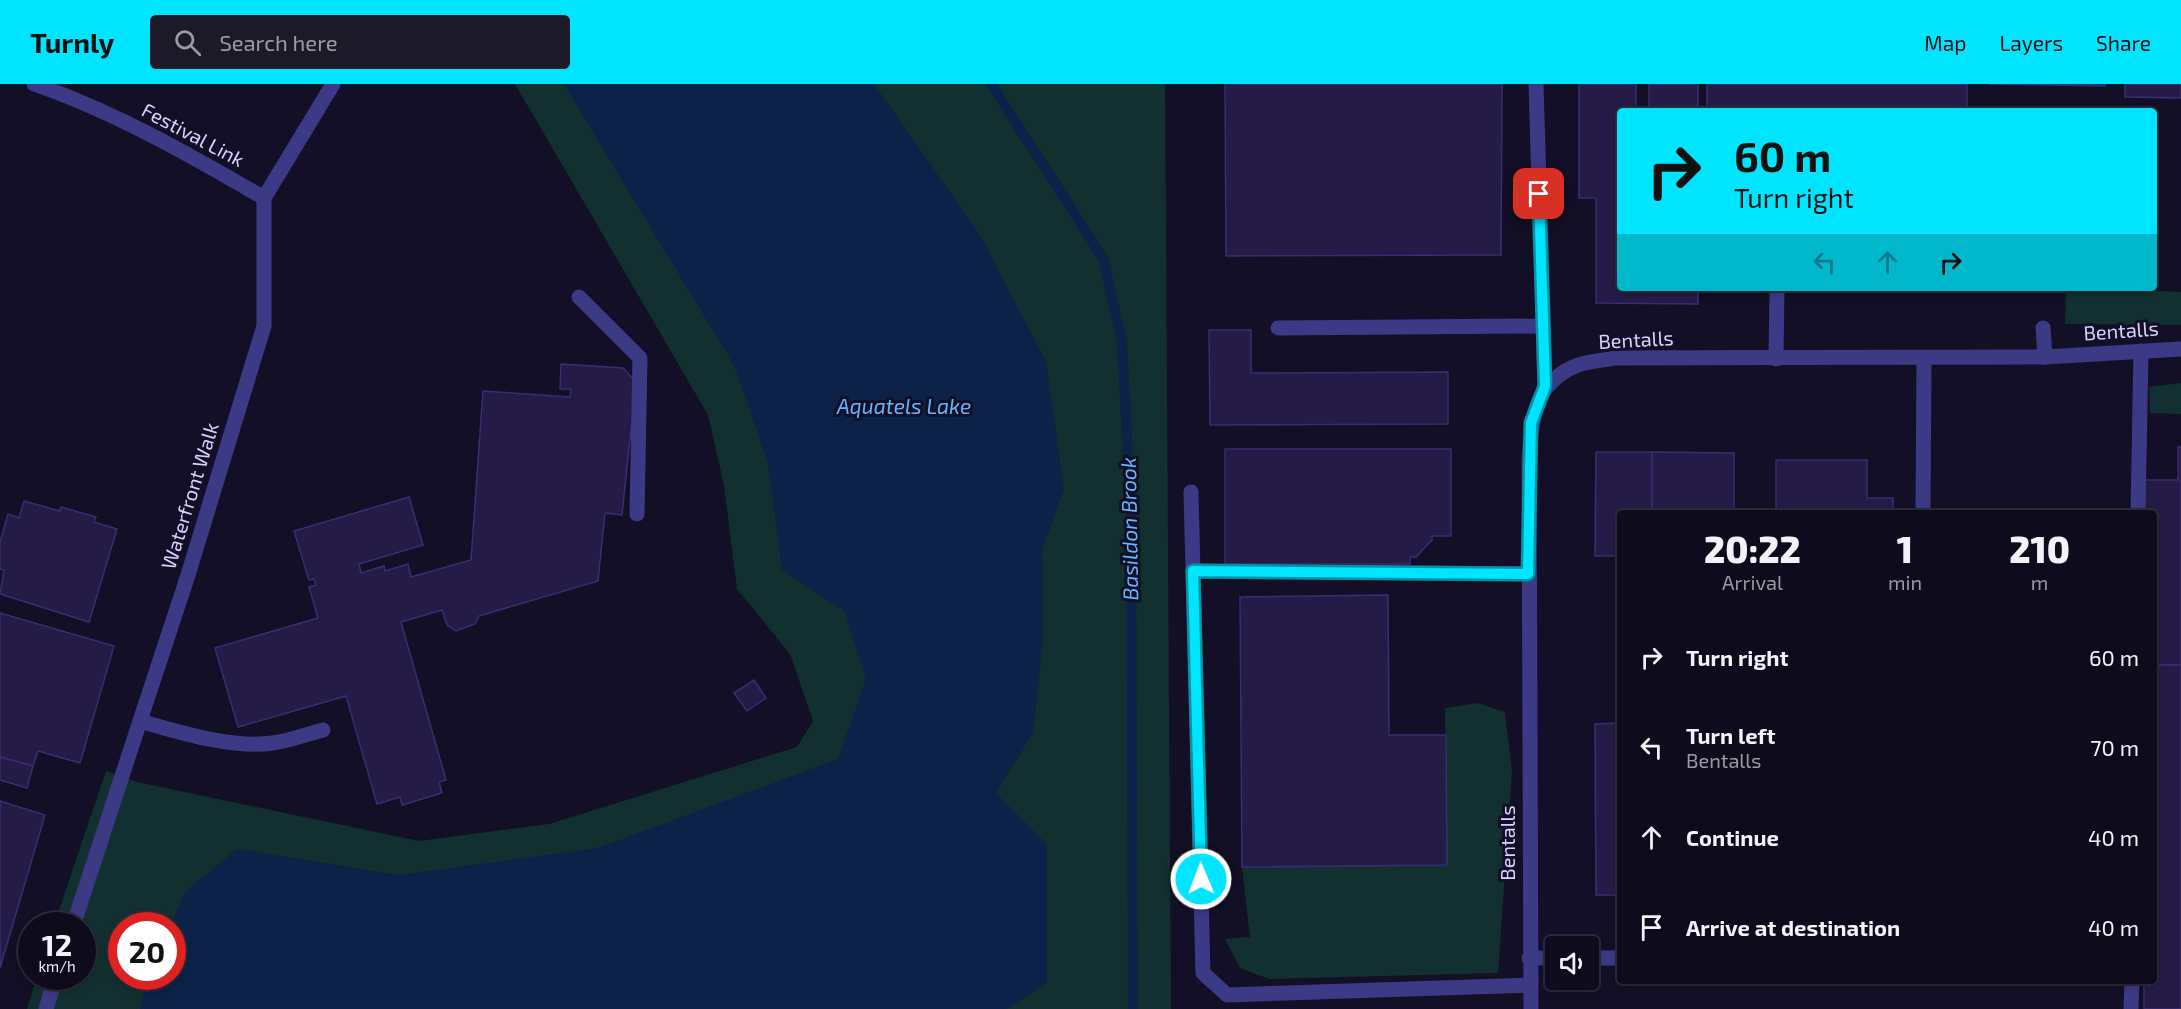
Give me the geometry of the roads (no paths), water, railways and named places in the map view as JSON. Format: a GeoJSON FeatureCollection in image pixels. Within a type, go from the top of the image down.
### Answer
{"type":"FeatureCollection","features":[{"type":"Feature","properties":{"kind":"street","name":"Festival Link"},"geometry":{"type":"LineString","coordinates":[[34,84],[105,113],[208,165],[264,198]]}},
{"type":"Feature","properties":{"kind":"street"},"geometry":{"type":"LineString","coordinates":[[264,198],[333,84]]}},
{"type":"Feature","properties":{"kind":"street"},"geometry":{"type":"LineString","coordinates":[[1536,84],[1545,386]]}},
{"type":"Feature","properties":{"kind":"street","name":"Waterfront Walk"},"geometry":{"type":"LineString","coordinates":[[78,912],[264,326],[264,198]]}},
{"type":"Feature","properties":{"kind":"street"},"geometry":{"type":"LineString","coordinates":[[1776,359],[1777,291]]}},
{"type":"Feature","properties":{"kind":"street"},"geometry":{"type":"LineString","coordinates":[[579,297],[640,358],[637,514]]}},
{"type":"Feature","properties":{"kind":"street"},"geometry":{"type":"LineString","coordinates":[[1278,328],[1542,326]]}},
{"type":"Feature","properties":{"kind":"street"},"geometry":{"type":"LineString","coordinates":[[2043,328],[2045,357]]}},
{"type":"Feature","properties":{"kind":"street","name":"Bentalls"},"geometry":{"type":"LineString","coordinates":[[1531,1009],[1528,574],[1531,423],[1545,386],[1574,366],[1615,358],[1924,359],[2045,357],[2181,349]]}},
{"type":"Feature","properties":{"kind":"street"},"geometry":{"type":"LineString","coordinates":[[2139,510],[2141,351]]}},
{"type":"Feature","properties":{"kind":"street"},"geometry":{"type":"LineString","coordinates":[[1923,510],[1924,359]]}},
{"type":"Feature","properties":{"kind":"street"},"geometry":{"type":"LineString","coordinates":[[1191,492],[1203,973],[1227,995],[1530,985]]}},
{"type":"Feature","properties":{"kind":"street"},"geometry":{"type":"LineString","coordinates":[[1193,571],[1528,574]]}},
{"type":"Feature","properties":{"kind":"street"},"geometry":{"type":"LineString","coordinates":[[140,721],[189,734],[256,744],[274,743],[323,730]]}},
{"type":"Feature","properties":{"kind":"street"},"geometry":{"type":"LineString","coordinates":[[1529,958],[1545,958]]}},
{"type":"Feature","properties":{"kind":"street"},"geometry":{"type":"LineString","coordinates":[[1599,958],[1617,958]]}},
{"type":"Feature","properties":{"kind":"street"},"geometry":{"type":"LineString","coordinates":[[2131,1009],[2132,984]]}},
{"type":"Feature","properties":{"kind":"street"},"geometry":{"type":"LineString","coordinates":[[46,1009],[52,990]]}},
{"type":"Feature","properties":{"kind":"water","name":"Aquatels Lake"},"geometry":{"type":"Polygon","coordinates":[[[564,84],[874,84],[980,235],[1046,362],[1064,489],[1042,550],[1043,638],[1033,733],[996,793],[1047,844],[1047,983],[1006,1009],[140,1009],[145,990],[186,990],[186,912],[176,912],[186,891],[237,849],[399,875],[598,848],[838,759],[866,679],[845,612],[782,570],[768,463],[735,367],[564,84]]]}},
{"type":"Feature","properties":{"kind":"waterway","name":"Basildon Brook"},"geometry":{"type":"LineString","coordinates":[[991,84],[1103,258],[1122,342],[1131,515],[1133,1009]]}}]}
